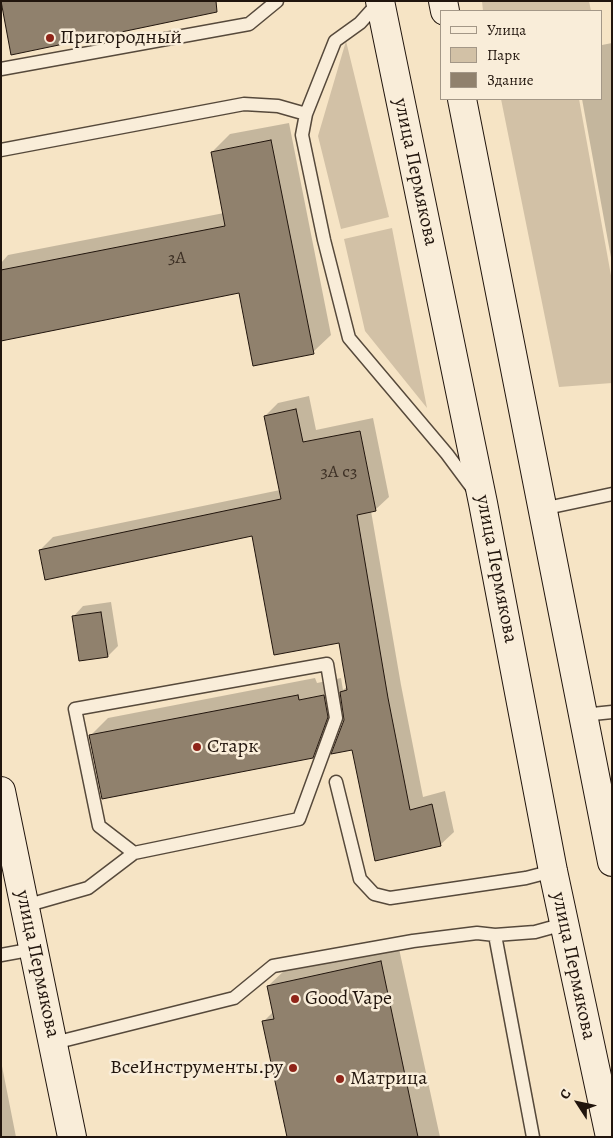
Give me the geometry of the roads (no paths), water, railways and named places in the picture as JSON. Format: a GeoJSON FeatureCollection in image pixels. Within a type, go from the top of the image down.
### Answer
{"type":"FeatureCollection","features":[{"type":"Feature","properties":{"kind":"main road","name":"улица Пермякова"},"geometry":{"type":"LineString","coordinates":[[379,2],[483,503],[552,871],[610,1137]]}},
{"type":"Feature","properties":{"kind":"main road"},"geometry":{"type":"LineString","coordinates":[[462,100],[612,862]]}},
{"type":"Feature","properties":{"kind":"main road","name":"улица Пермякова"},"geometry":{"type":"LineString","coordinates":[[1,791],[72,1137]]}},
{"type":"Feature","properties":{"kind":"lane"},"geometry":{"type":"LineString","coordinates":[[1,69],[249,24],[277,1]]}},
{"type":"Feature","properties":{"kind":"lane"},"geometry":{"type":"LineString","coordinates":[[379,2],[360,24],[335,41],[306,114],[302,135],[324,240],[349,338],[447,454],[483,503]]}},
{"type":"Feature","properties":{"kind":"lane"},"geometry":{"type":"LineString","coordinates":[[1,150],[244,104],[278,106],[306,114]]}},
{"type":"Feature","properties":{"kind":"lane"},"geometry":{"type":"LineString","coordinates":[[542,509],[612,494]]}},
{"type":"Feature","properties":{"kind":"lane"},"geometry":{"type":"LineString","coordinates":[[25,906],[88,888],[134,853],[299,819],[336,718],[327,664],[75,709],[99,826],[134,853]]}},
{"type":"Feature","properties":{"kind":"lane"},"geometry":{"type":"LineString","coordinates":[[583,715],[612,712]]}},
{"type":"Feature","properties":{"kind":"lane"},"geometry":{"type":"LineString","coordinates":[[336,782],[360,879],[374,894],[390,898],[526,878],[552,871]]}},
{"type":"Feature","properties":{"kind":"lane"},"geometry":{"type":"LineString","coordinates":[[54,1043],[234,998],[274,966],[413,940],[477,933],[495,935],[535,932],[564,924]]}},
{"type":"Feature","properties":{"kind":"lane"},"geometry":{"type":"LineString","coordinates":[[495,935],[533,1137]]}},
{"type":"Feature","properties":{"kind":"lane"},"geometry":{"type":"LineString","coordinates":[[1,955],[34,949]]}},
{"type":"Feature","properties":{"kind":"place","name":"Пригородный"},"geometry":{"type":"Point","coordinates":[50,38]}},
{"type":"Feature","properties":{"kind":"place","name":"Старк"},"geometry":{"type":"Point","coordinates":[197,747]}},
{"type":"Feature","properties":{"kind":"place","name":"Good Vape"},"geometry":{"type":"Point","coordinates":[295,999]}},
{"type":"Feature","properties":{"kind":"place","name":"ВсеИнструменты.ру"},"geometry":{"type":"Point","coordinates":[293,1068]}},
{"type":"Feature","properties":{"kind":"place","name":"Матрица"},"geometry":{"type":"Point","coordinates":[340,1079]}}]}
